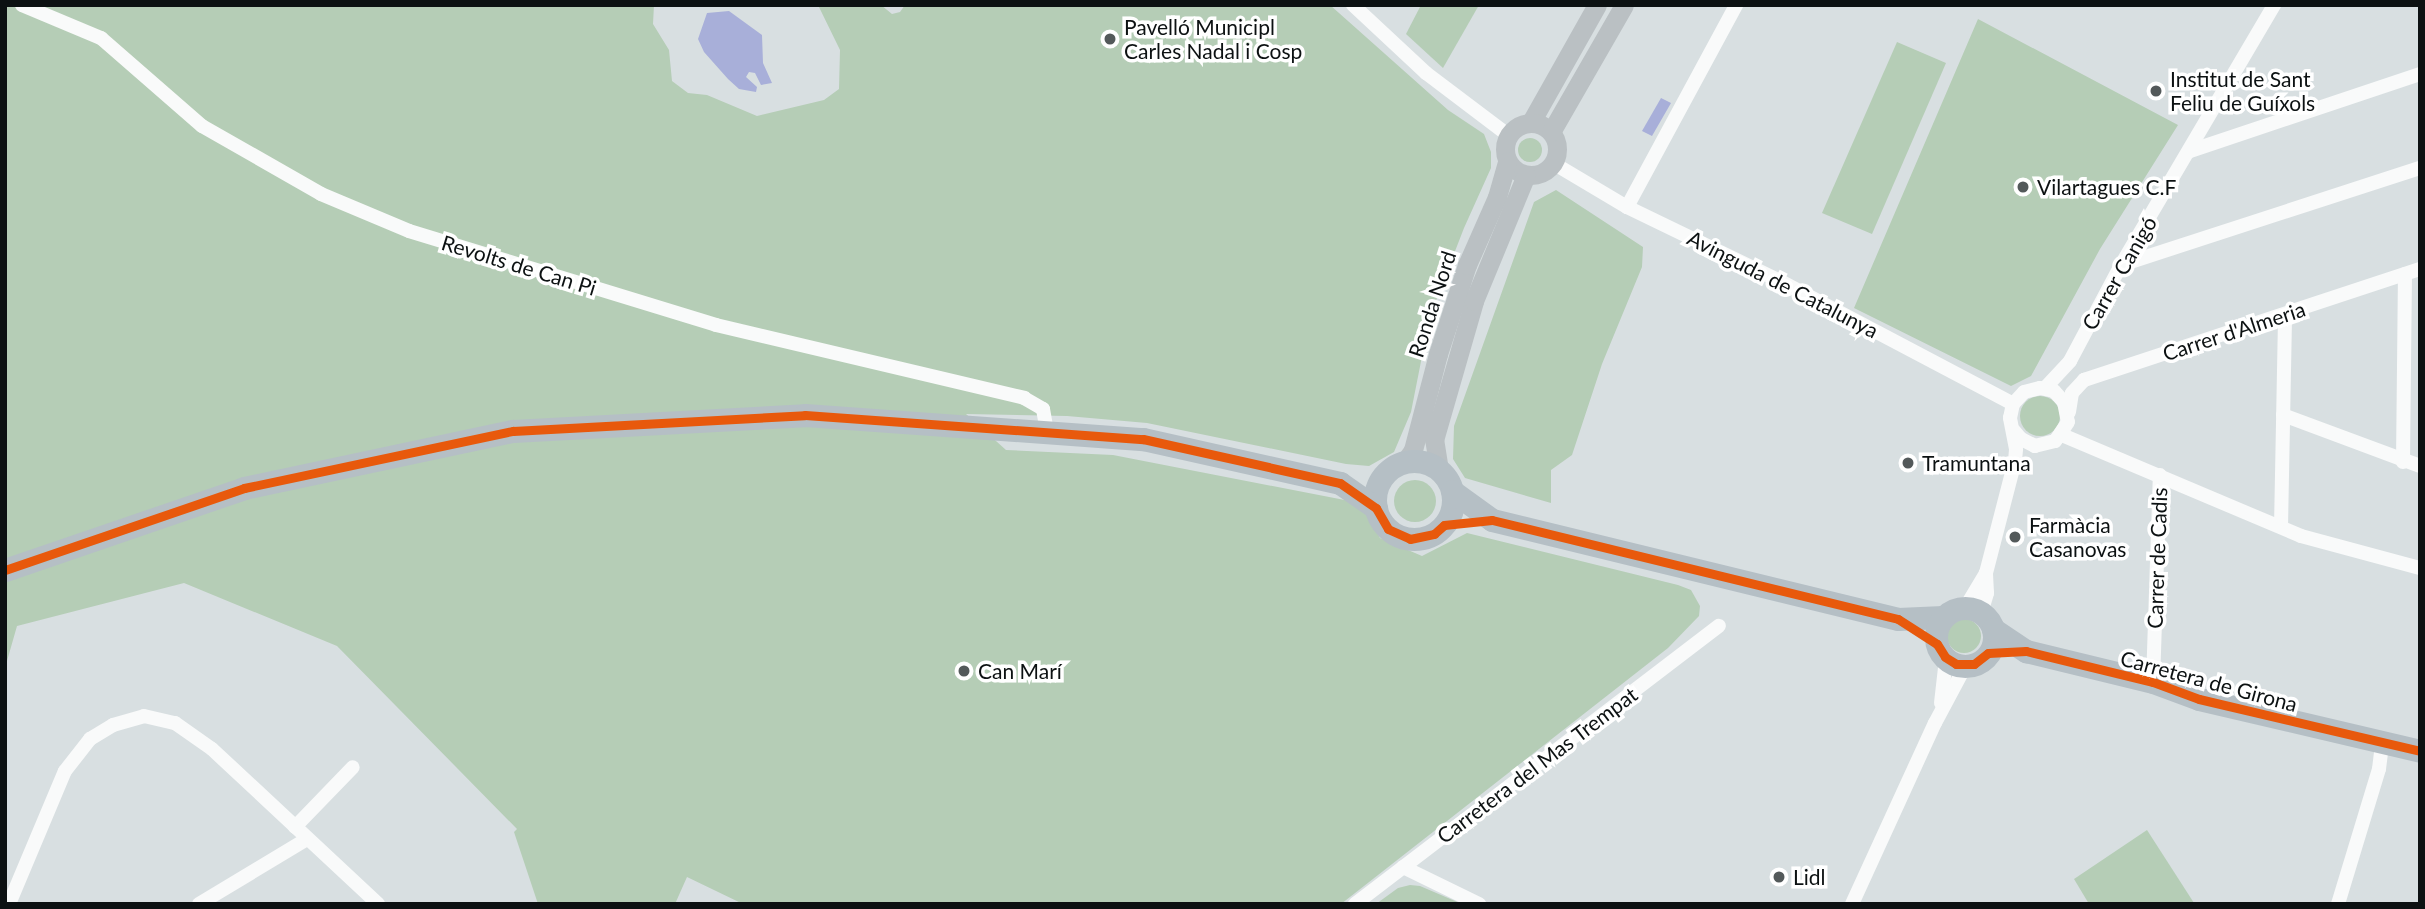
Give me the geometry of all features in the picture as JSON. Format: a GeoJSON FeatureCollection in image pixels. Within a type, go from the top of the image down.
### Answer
{"type":"FeatureCollection","features":[{"type":"Feature","properties":{"kind":"main road"},"geometry":{"type":"LineString","coordinates":[[5,570],[244,488],[513,431],[805,415],[1143,439],[1340,483],[1376,508],[1388,529],[1410,539],[1434,534],[1444,525],[1453,503],[1452,491]]}},
{"type":"Feature","properties":{"kind":"main road"},"geometry":{"type":"LineString","coordinates":[[1340,483],[1394,469],[1429,464],[1439,470],[1452,491],[1492,520]]}},
{"type":"Feature","properties":{"kind":"main road"},"geometry":{"type":"LineString","coordinates":[[1376,508],[1378,485],[1394,469]]}},
{"type":"Feature","properties":{"kind":"main road"},"geometry":{"type":"LineString","coordinates":[[1444,525],[1492,520],[1899,619],[1943,617],[1952,611],[1980,617],[1993,642],[1981,660],[1950,656],[1899,619]]}},
{"type":"Feature","properties":{"kind":"main road"},"geometry":{"type":"LineString","coordinates":[[1943,617],[1936,634],[1950,656]]}},
{"type":"Feature","properties":{"kind":"main road","name":"Carretera de Girona"},"geometry":{"type":"LineString","coordinates":[[1980,617],[2026,651]]}},
{"type":"Feature","properties":{"kind":"main road","name":"Carretera de Girona"},"geometry":{"type":"LineString","coordinates":[[1988,653],[2026,651],[2153,682],[2199,699],[2420,751]]}},
{"type":"Feature","properties":{"kind":"main road","name":"Carretera de Girona"},"geometry":{"type":"LineString","coordinates":[[2153,682],[2201,688],[2420,740]]}},
{"type":"Feature","properties":{"kind":"street","name":"Revolts de Can Pi"},"geometry":{"type":"LineString","coordinates":[[22,5],[101,38],[202,125],[321,194],[409,231],[716,325],[1024,398],[1043,409],[1047,432]]}},
{"type":"Feature","properties":{"kind":"street"},"geometry":{"type":"LineString","coordinates":[[1353,5],[1426,73],[1508,135],[1514,128],[1531,122],[1597,5]]}},
{"type":"Feature","properties":{"kind":"street"},"geometry":{"type":"LineString","coordinates":[[1551,132],[1624,5]]}},
{"type":"Feature","properties":{"kind":"street"},"geometry":{"type":"LineString","coordinates":[[1627,207],[1736,5]]}},
{"type":"Feature","properties":{"kind":"street","name":"Carrer Canigó"},"geometry":{"type":"LineString","coordinates":[[2013,404],[2024,392],[2045,388],[2070,361],[2121,265],[2274,5]]}},
{"type":"Feature","properties":{"kind":"street"},"geometry":{"type":"LineString","coordinates":[[2190,151],[2420,74]]}},
{"type":"Feature","properties":{"kind":"street"},"geometry":{"type":"LineString","coordinates":[[1507,161],[1526,175],[1541,173],[1553,163],[1557,146],[1551,132],[1531,122]]}},
{"type":"Feature","properties":{"kind":"street","name":"Ronda Nord"},"geometry":{"type":"LineString","coordinates":[[1394,469],[1413,450],[1438,354],[1467,265],[1497,197],[1507,161],[1504,152],[1508,135]]}},
{"type":"Feature","properties":{"kind":"street","name":"Avinguda de Catalunya"},"geometry":{"type":"LineString","coordinates":[[1553,163],[1627,207],[1782,282],[2013,404]]}},
{"type":"Feature","properties":{"kind":"street"},"geometry":{"type":"LineString","coordinates":[[2121,265],[2420,168]]}},
{"type":"Feature","properties":{"kind":"street","name":"Ronda Nord"},"geometry":{"type":"LineString","coordinates":[[1439,470],[1434,440],[1474,301],[1526,175]]}},
{"type":"Feature","properties":{"kind":"street","name":"Carrer d'Almeria"},"geometry":{"type":"LineString","coordinates":[[2066,407],[2072,393],[2084,380],[2420,269]]}},
{"type":"Feature","properties":{"kind":"street"},"geometry":{"type":"LineString","coordinates":[[2403,461],[2405,274]]}},
{"type":"Feature","properties":{"kind":"street"},"geometry":{"type":"LineString","coordinates":[[2281,527],[2285,315]]}},
{"type":"Feature","properties":{"kind":"street","name":"Carrer Canigó"},"geometry":{"type":"LineString","coordinates":[[2062,435],[2070,361]]}},
{"type":"Feature","properties":{"kind":"street"},"geometry":{"type":"LineString","coordinates":[[2045,388],[2066,407]]}},
{"type":"Feature","properties":{"kind":"street"},"geometry":{"type":"LineString","coordinates":[[1980,617],[1987,593],[1986,573],[2015,461],[2014,431],[2010,418],[2013,404]]}},
{"type":"Feature","properties":{"kind":"street"},"geometry":{"type":"LineString","coordinates":[[2283,415],[2420,466]]}},
{"type":"Feature","properties":{"kind":"street"},"geometry":{"type":"LineString","coordinates":[[2014,431],[2031,445],[2048,445],[2062,435],[2301,536],[2420,568]]}},
{"type":"Feature","properties":{"kind":"street"},"geometry":{"type":"LineString","coordinates":[[2015,461],[2031,445]]}},
{"type":"Feature","properties":{"kind":"street","name":"Carrer de Cadis"},"geometry":{"type":"LineString","coordinates":[[2153,682],[2160,475]]}},
{"type":"Feature","properties":{"kind":"street","name":"Carretera del Mas Trempat"},"geometry":{"type":"LineString","coordinates":[[1354,904],[1719,626]]}},
{"type":"Feature","properties":{"kind":"street"},"geometry":{"type":"LineString","coordinates":[[1852,904],[1935,723],[1950,656]]}},
{"type":"Feature","properties":{"kind":"street"},"geometry":{"type":"LineString","coordinates":[[9,904],[65,771],[90,739],[113,725],[144,716],[175,723],[212,749],[377,904]]}},
{"type":"Feature","properties":{"kind":"street"},"geometry":{"type":"LineString","coordinates":[[2338,904],[2379,769],[2382,744]]}},
{"type":"Feature","properties":{"kind":"street"},"geometry":{"type":"LineString","coordinates":[[295,827],[352,767]]}},
{"type":"Feature","properties":{"kind":"street"},"geometry":{"type":"LineString","coordinates":[[199,904],[307,839]]}},
{"type":"Feature","properties":{"kind":"street"},"geometry":{"type":"LineString","coordinates":[[1402,867],[1479,904]]}},
{"type":"Feature","properties":{"kind":"green space"},"geometry":{"type":"Polygon","coordinates":[[[5,5],[654,5],[653,24],[669,50],[672,81],[688,93],[707,95],[757,116],[824,100],[839,89],[840,50],[818,5],[881,5],[892,14],[900,12],[905,5],[1330,5],[1448,110],[1484,134],[1491,152],[1491,168],[1430,316],[1411,412],[1394,452],[1369,466],[1346,464],[1147,423],[1067,416],[966,414],[1006,450],[1113,455],[1360,503],[1380,538],[1422,556],[1467,533],[1678,585],[1691,590],[1700,606],[1699,616],[1668,648],[1341,904],[743,904],[687,877],[675,904],[538,904],[514,832],[517,829],[337,646],[184,583],[17,626],[5,668],[5,5]]]}},
{"type":"Feature","properties":{"kind":"green space"},"geometry":{"type":"Polygon","coordinates":[[[1421,5],[1479,5],[1443,68],[1406,34],[1421,5]]]}},
{"type":"Feature","properties":{"kind":"green space","name":"Vilartagues C.F"},"geometry":{"type":"Polygon","coordinates":[[[1978,19],[2178,125],[2100,249],[2031,376],[2011,386],[1854,308],[1978,19]]]}},
{"type":"Feature","properties":{"kind":"green space"},"geometry":{"type":"Polygon","coordinates":[[[1897,42],[1946,63],[1872,234],[1822,213],[1897,42]]]}},
{"type":"Feature","properties":{"kind":"green space"},"geometry":{"type":"Polygon","coordinates":[[[1530,138],[1539,141],[1542,150],[1539,159],[1530,162],[1521,159],[1518,150],[1521,141],[1530,138]]]}},
{"type":"Feature","properties":{"kind":"green space"},"geometry":{"type":"Polygon","coordinates":[[[1556,190],[1643,247],[1642,267],[1602,364],[1572,455],[1551,470],[1551,503],[1465,478],[1453,459],[1454,426],[1534,202],[1556,190]]]}},
{"type":"Feature","properties":{"kind":"green space"},"geometry":{"type":"Polygon","coordinates":[[[2040,396],[2054,402],[2060,416],[2054,430],[2040,436],[2026,430],[2020,416],[2026,402],[2040,396]]]}},
{"type":"Feature","properties":{"kind":"green space"},"geometry":{"type":"Polygon","coordinates":[[[1415,480],[1430,486],[1436,501],[1430,516],[1415,522],[1400,516],[1394,501],[1400,486],[1415,480]]]}},
{"type":"Feature","properties":{"kind":"green space"},"geometry":{"type":"Polygon","coordinates":[[[1964,619],[1976,624],[1981,636],[1976,648],[1964,653],[1952,648],[1947,636],[1952,624],[1964,619]]]}},
{"type":"Feature","properties":{"kind":"green space"},"geometry":{"type":"Polygon","coordinates":[[[2147,830],[2194,903],[2089,904],[2074,879],[2147,830]]]}},
{"type":"Feature","properties":{"kind":"green space"},"geometry":{"type":"Polygon","coordinates":[[[1420,886],[1462,904],[1376,904],[1398,888],[1420,886]]]}},
{"type":"Feature","properties":{"kind":"water"},"geometry":{"type":"Polygon","coordinates":[[[729,11],[762,35],[763,63],[772,83],[761,85],[755,73],[749,72],[746,77],[757,87],[756,92],[739,89],[728,79],[704,52],[698,39],[707,13],[729,11]]]}},
{"type":"Feature","properties":{"kind":"water"},"geometry":{"type":"Polygon","coordinates":[[[1661,98],[1671,103],[1652,136],[1642,131],[1661,98]]]}},
{"type":"Feature","properties":{"kind":"cycle path"},"geometry":{"type":"LineString","coordinates":[[5,570],[244,488],[513,431],[805,415],[1143,439],[1340,483],[1376,508],[1388,529],[1410,539],[1434,534],[1444,525],[1492,520],[1898,619],[1937,644],[1945,657],[1956,664],[1974,664],[1988,653],[2026,651],[2153,682],[2199,699],[2420,751]]}},
{"type":"Feature","properties":{"kind":"place","name":"Pavelló Municipl Carles Nadal i Cosp"},"geometry":{"type":"Point","coordinates":[1110,39]}},
{"type":"Feature","properties":{"kind":"place","name":"Institut de Sant Feliu de Guíxols"},"geometry":{"type":"Point","coordinates":[2156,91]}},
{"type":"Feature","properties":{"kind":"place","name":"Vilartagues C.F"},"geometry":{"type":"Point","coordinates":[2023,187]}},
{"type":"Feature","properties":{"kind":"place","name":"Tramuntana"},"geometry":{"type":"Point","coordinates":[1908,463]}},
{"type":"Feature","properties":{"kind":"place","name":"Farmàcia Casanovas"},"geometry":{"type":"Point","coordinates":[2015,537]}},
{"type":"Feature","properties":{"kind":"place","name":"Can Marí"},"geometry":{"type":"Point","coordinates":[964,671]}},
{"type":"Feature","properties":{"kind":"place","name":"Lidl"},"geometry":{"type":"Point","coordinates":[1779,877]}}]}
